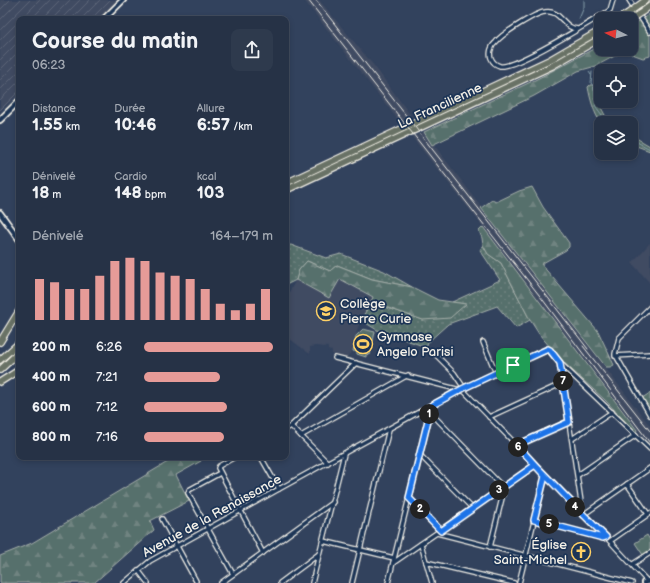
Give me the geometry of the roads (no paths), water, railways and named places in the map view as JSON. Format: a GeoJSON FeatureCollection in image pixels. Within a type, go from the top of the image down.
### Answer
{"type":"FeatureCollection","features":[{"type":"Feature","properties":{"kind":"highway"},"geometry":{"type":"LineString","coordinates":[[630,12],[646,0]]}},
{"type":"Feature","properties":{"kind":"highway"},"geometry":{"type":"LineString","coordinates":[[638,15],[650,6]]}},
{"type":"Feature","properties":{"kind":"highway","name":"La Francilienne"},"geometry":{"type":"LineString","coordinates":[[289,181],[551,59],[594,34]]}},
{"type":"Feature","properties":{"kind":"highway","name":"La Francilienne"},"geometry":{"type":"LineString","coordinates":[[289,189],[552,66],[594,42]]}},
{"type":"Feature","properties":{"kind":"highway"},"geometry":{"type":"LineString","coordinates":[[0,342],[16,316]]}},
{"type":"Feature","properties":{"kind":"highway"},"geometry":{"type":"LineString","coordinates":[[0,360],[16,346]]}},
{"type":"Feature","properties":{"kind":"highway"},"geometry":{"type":"LineString","coordinates":[[0,370],[16,355]]}},
{"type":"Feature","properties":{"kind":"highway"},"geometry":{"type":"LineString","coordinates":[[0,382],[16,372]]}},
{"type":"Feature","properties":{"kind":"street"},"geometry":{"type":"LineString","coordinates":[[107,16],[123,0]]}},
{"type":"Feature","properties":{"kind":"street"},"geometry":{"type":"LineString","coordinates":[[578,29],[572,29],[567,26],[558,15],[552,12],[538,13],[496,40],[490,56],[495,64],[503,66],[539,51],[578,29],[610,10],[613,0]]}},
{"type":"Feature","properties":{"kind":"street"},"geometry":{"type":"LineString","coordinates":[[628,0],[650,32]]}},
{"type":"Feature","properties":{"kind":"street"},"geometry":{"type":"LineString","coordinates":[[0,120],[16,104]]}},
{"type":"Feature","properties":{"kind":"street"},"geometry":{"type":"LineString","coordinates":[[0,213],[16,235]]}},
{"type":"Feature","properties":{"kind":"street"},"geometry":{"type":"LineString","coordinates":[[650,307],[619,338],[615,356],[650,415]]}},
{"type":"Feature","properties":{"kind":"street"},"geometry":{"type":"LineString","coordinates":[[483,342],[496,373]]}},
{"type":"Feature","properties":{"kind":"street","name":"Avenue de la Renaissance"},"geometry":{"type":"LineString","coordinates":[[124,583],[150,561],[462,389],[548,349],[560,363]]}},
{"type":"Feature","properties":{"kind":"street"},"geometry":{"type":"LineString","coordinates":[[434,353],[454,373],[462,389],[583,515],[633,564],[647,582]]}},
{"type":"Feature","properties":{"kind":"street"},"geometry":{"type":"LineString","coordinates":[[615,356],[650,354]]}},
{"type":"Feature","properties":{"kind":"street"},"geometry":{"type":"LineString","coordinates":[[335,358],[462,389]]}},
{"type":"Feature","properties":{"kind":"street"},"geometry":{"type":"LineString","coordinates":[[328,462],[291,426],[356,363]]}},
{"type":"Feature","properties":{"kind":"street"},"geometry":{"type":"LineString","coordinates":[[560,363],[583,515]]}},
{"type":"Feature","properties":{"kind":"street"},"geometry":{"type":"LineString","coordinates":[[560,363],[650,449]]}},
{"type":"Feature","properties":{"kind":"street"},"geometry":{"type":"LineString","coordinates":[[301,436],[408,375]]}},
{"type":"Feature","properties":{"kind":"street"},"geometry":{"type":"LineString","coordinates":[[489,417],[563,383]]}},
{"type":"Feature","properties":{"kind":"street"},"geometry":{"type":"LineString","coordinates":[[388,583],[420,455],[430,412],[429,407]]}},
{"type":"Feature","properties":{"kind":"street"},"geometry":{"type":"LineString","coordinates":[[430,412],[503,487],[504,490],[490,547]]}},
{"type":"Feature","properties":{"kind":"street"},"geometry":{"type":"LineString","coordinates":[[572,439],[612,412]]}},
{"type":"Feature","properties":{"kind":"street"},"geometry":{"type":"LineString","coordinates":[[517,445],[569,422]]}},
{"type":"Feature","properties":{"kind":"street"},"geometry":{"type":"LineString","coordinates":[[352,583],[390,429]]}},
{"type":"Feature","properties":{"kind":"street"},"geometry":{"type":"LineString","coordinates":[[578,475],[636,435]]}},
{"type":"Feature","properties":{"kind":"street"},"geometry":{"type":"LineString","coordinates":[[312,583],[344,454]]}},
{"type":"Feature","properties":{"kind":"street"},"geometry":{"type":"LineString","coordinates":[[420,455],[472,508]]}},
{"type":"Feature","properties":{"kind":"street"},"geometry":{"type":"LineString","coordinates":[[230,460],[218,467],[220,473],[263,553]]}},
{"type":"Feature","properties":{"kind":"street"},"geometry":{"type":"LineString","coordinates":[[263,460],[279,489]]}},
{"type":"Feature","properties":{"kind":"street"},"geometry":{"type":"LineString","coordinates":[[323,541],[394,561],[439,532],[535,465]]}},
{"type":"Feature","properties":{"kind":"street"},"geometry":{"type":"LineString","coordinates":[[583,515],[650,468]]}},
{"type":"Feature","properties":{"kind":"street"},"geometry":{"type":"LineString","coordinates":[[220,473],[188,491],[234,574]]}},
{"type":"Feature","properties":{"kind":"street"},"geometry":{"type":"LineString","coordinates":[[519,583],[545,476]]}},
{"type":"Feature","properties":{"kind":"street"},"geometry":{"type":"LineString","coordinates":[[610,541],[649,513],[627,484]]}},
{"type":"Feature","properties":{"kind":"street"},"geometry":{"type":"LineString","coordinates":[[409,498],[439,532],[490,547],[632,583]]}},
{"type":"Feature","properties":{"kind":"street"},"geometry":{"type":"LineString","coordinates":[[221,583],[332,502]]}},
{"type":"Feature","properties":{"kind":"street"},"geometry":{"type":"LineString","coordinates":[[162,520],[196,581]]}},
{"type":"Feature","properties":{"kind":"street"},"geometry":{"type":"LineString","coordinates":[[534,520],[603,538],[606,537]]}},
{"type":"Feature","properties":{"kind":"street"},"geometry":{"type":"LineString","coordinates":[[421,544],[432,583]]}},
{"type":"Feature","properties":{"kind":"street"},"geometry":{"type":"LineString","coordinates":[[633,564],[650,553]]}},
{"type":"Feature","properties":{"kind":"street"},"geometry":{"type":"LineString","coordinates":[[280,583],[319,554]]}},
{"type":"Feature","properties":{"kind":"street"},"geometry":{"type":"LineString","coordinates":[[426,562],[514,583]]}},
{"type":"Feature","properties":{"kind":"street"},"geometry":{"type":"LineString","coordinates":[[138,570],[148,583]]}},
{"type":"Feature","properties":{"kind":"waterway"},"geometry":{"type":"LineString","coordinates":[[579,19],[584,7],[584,0]]}},
{"type":"Feature","properties":{"kind":"waterway"},"geometry":{"type":"LineString","coordinates":[[592,72],[591,83],[594,87],[596,107],[603,116]]}},
{"type":"Feature","properties":{"kind":"waterway"},"geometry":{"type":"LineString","coordinates":[[638,143],[650,149]]}},
{"type":"Feature","properties":{"kind":"railway"},"geometry":{"type":"LineString","coordinates":[[308,0],[543,300],[650,443]]}},
{"type":"Feature","properties":{"kind":"railway"},"geometry":{"type":"LineString","coordinates":[[316,0],[588,349]]}},
{"type":"Feature","properties":{"kind":"railway"},"geometry":{"type":"LineString","coordinates":[[583,346],[650,431]]}},
{"type":"Feature","properties":{"kind":"place","name":"Collège Pierre Curie"},"geometry":{"type":"Point","coordinates":[326,311]}},
{"type":"Feature","properties":{"kind":"place","name":"Gymnase Angelo Parisi"},"geometry":{"type":"Point","coordinates":[363,344]}},
{"type":"Feature","properties":{"kind":"place","name":"Église Saint-Michel"},"geometry":{"type":"Point","coordinates":[581,552]}}]}
